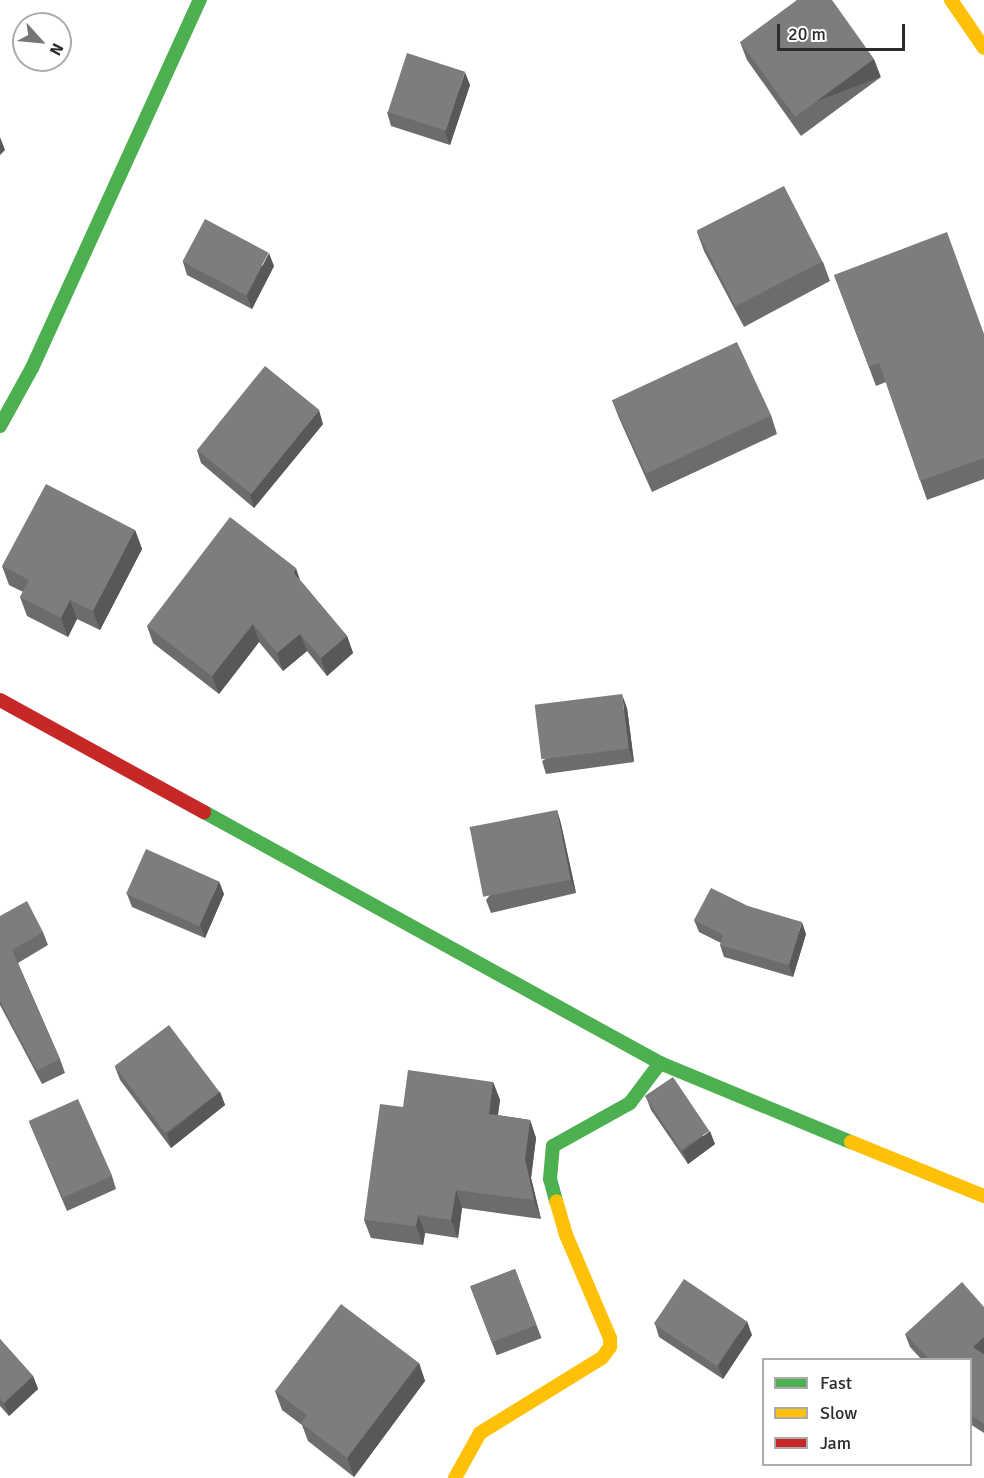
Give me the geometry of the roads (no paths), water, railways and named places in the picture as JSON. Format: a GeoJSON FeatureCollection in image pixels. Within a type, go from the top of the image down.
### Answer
{"type":"FeatureCollection","features":[{"type":"Feature","properties":{"kind":"street"},"geometry":{"type":"LineString","coordinates":[[0,426],[32,368],[200,0]]}},
{"type":"Feature","properties":{"kind":"street"},"geometry":{"type":"LineString","coordinates":[[951,0],[984,48]]}},
{"type":"Feature","properties":{"kind":"street"},"geometry":{"type":"LineString","coordinates":[[0,700],[660,1063],[984,1196]]}},
{"type":"Feature","properties":{"kind":"street"},"geometry":{"type":"LineString","coordinates":[[455,1478],[480,1433],[602,1358],[610,1347],[610,1338],[566,1235],[550,1179],[554,1146],[630,1103],[660,1063]]}}]}
